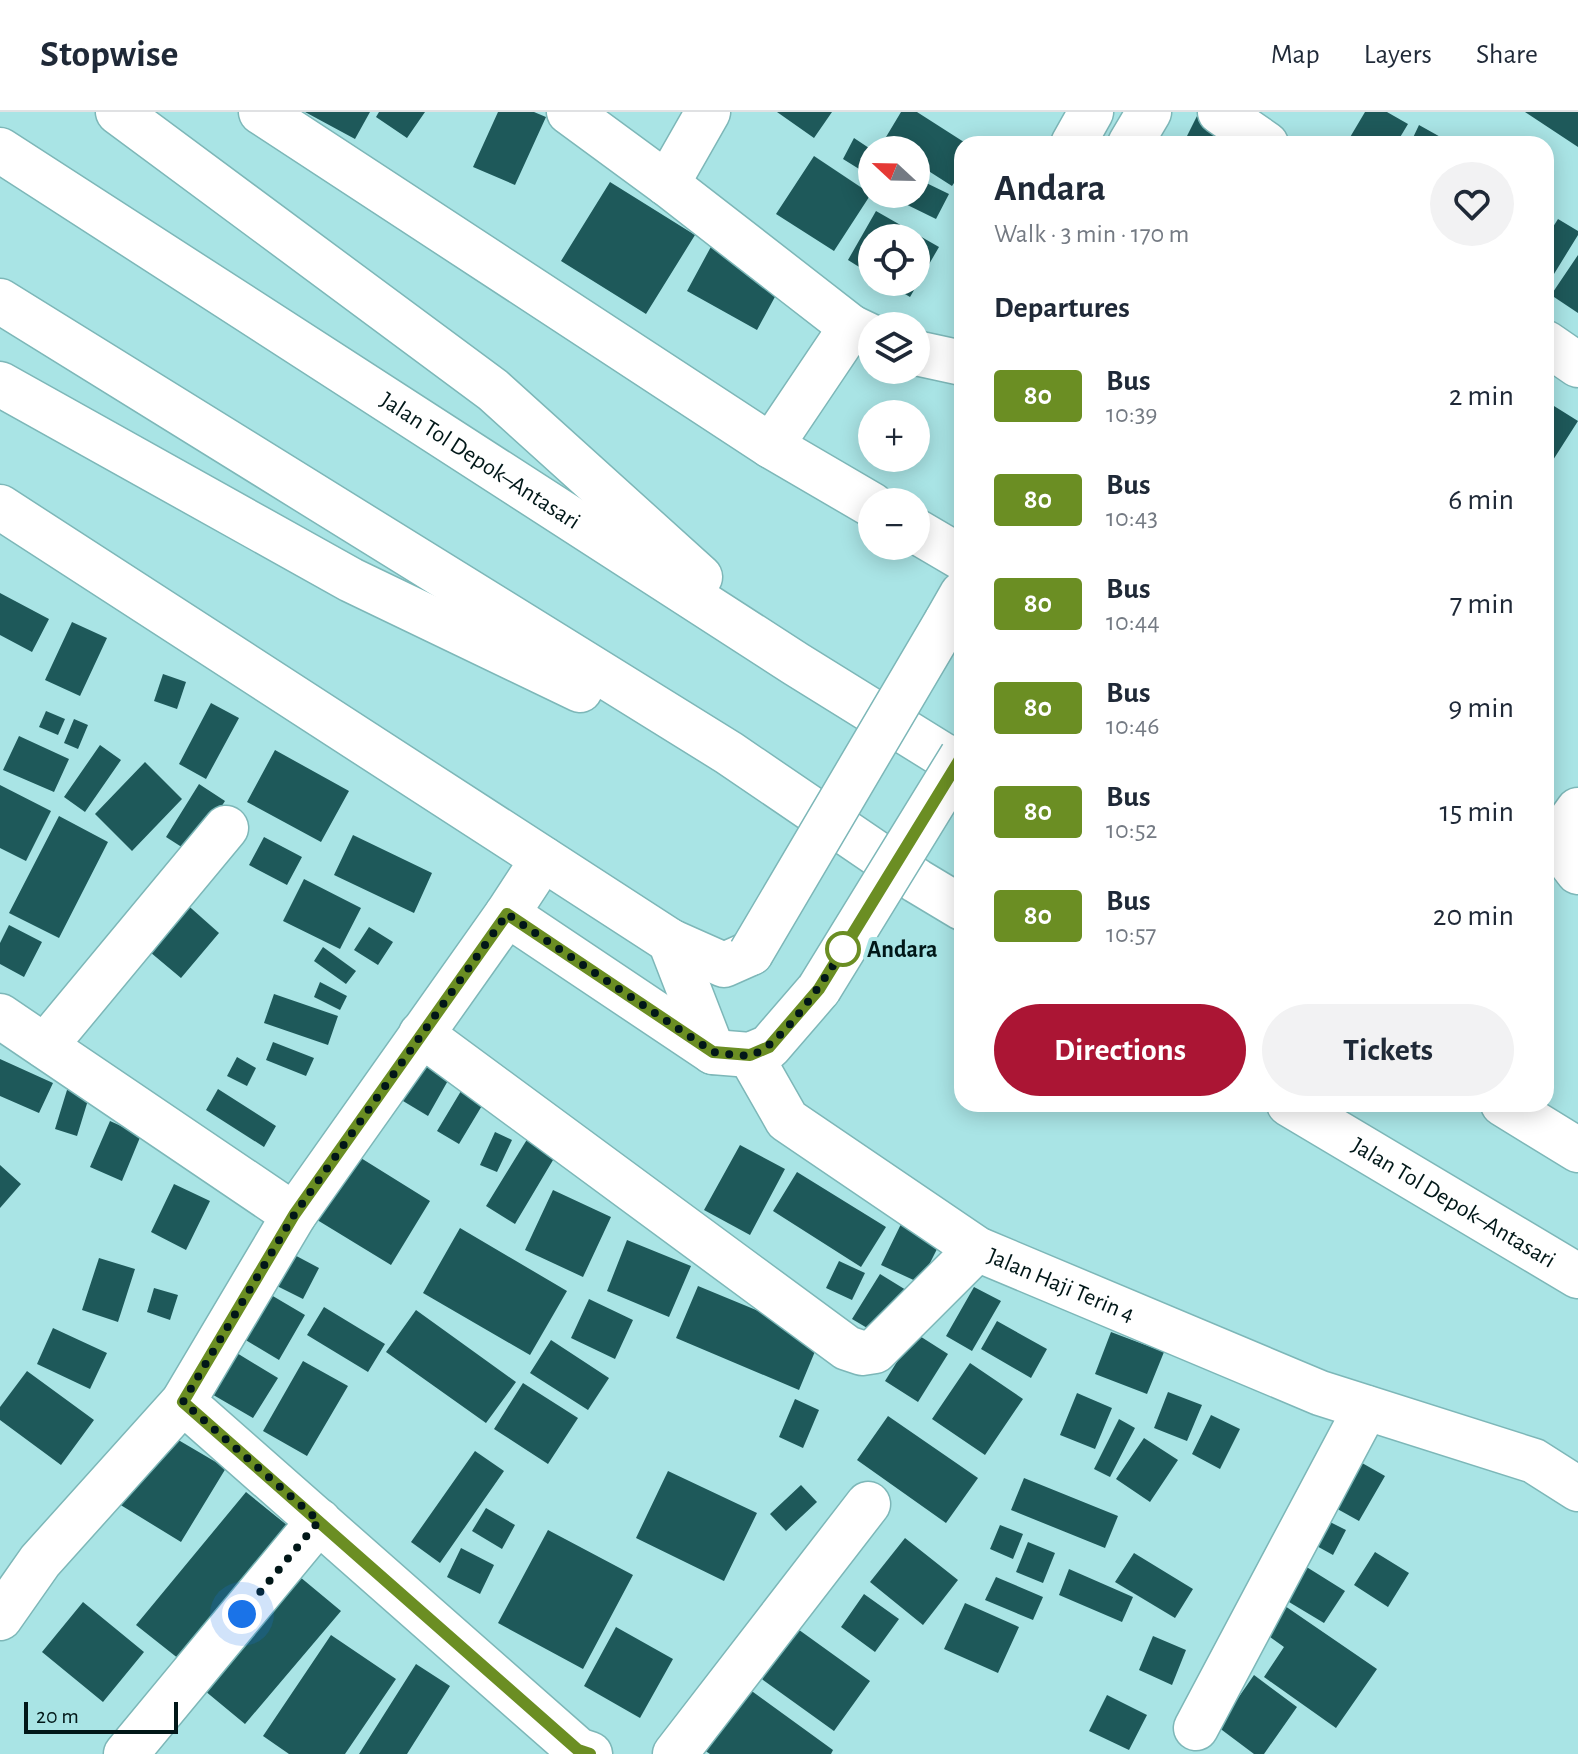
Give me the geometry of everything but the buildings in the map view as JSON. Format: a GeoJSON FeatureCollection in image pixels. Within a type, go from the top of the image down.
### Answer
{"type":"FeatureCollection","features":[{"type":"Feature","properties":{"kind":"main road"},"geometry":{"type":"LineString","coordinates":[[118,112],[493,390],[796,664]]}},
{"type":"Feature","properties":{"kind":"main road"},"geometry":{"type":"LineString","coordinates":[[569,112],[858,329]]}},
{"type":"Feature","properties":{"kind":"main road"},"geometry":{"type":"LineString","coordinates":[[667,184],[708,112]]}},
{"type":"Feature","properties":{"kind":"main road"},"geometry":{"type":"LineString","coordinates":[[1078,136],[1091,112]]}},
{"type":"Feature","properties":{"kind":"main road"},"geometry":{"type":"LineString","coordinates":[[1135,136],[1149,112]]}},
{"type":"Feature","properties":{"kind":"main road"},"geometry":{"type":"LineString","coordinates":[[1220,112],[1254,136]]}},
{"type":"Feature","properties":{"kind":"main road"},"geometry":{"type":"LineString","coordinates":[[280,118],[771,446],[858,497]]}},
{"type":"Feature","properties":{"kind":"main road","name":"Jalan Tol Depok–Antasari"},"geometry":{"type":"LineString","coordinates":[[0,150],[796,664],[954,762]]}},
{"type":"Feature","properties":{"kind":"main road"},"geometry":{"type":"LineString","coordinates":[[0,301],[729,753],[954,903]]}},
{"type":"Feature","properties":{"kind":"main road"},"geometry":{"type":"LineString","coordinates":[[771,446],[858,337]]}},
{"type":"Feature","properties":{"kind":"main road"},"geometry":{"type":"LineString","coordinates":[[1554,348],[1578,365]]}},
{"type":"Feature","properties":{"kind":"main road"},"geometry":{"type":"LineString","coordinates":[[0,384],[351,580],[699,747],[729,753]]}},
{"type":"Feature","properties":{"kind":"main road"},"geometry":{"type":"LineString","coordinates":[[2,514],[670,941],[724,965],[751,953],[954,608]]}},
{"type":"Feature","properties":{"kind":"main road"},"geometry":{"type":"LineString","coordinates":[[930,539],[954,553]]}},
{"type":"Feature","properties":{"kind":"main road"},"geometry":{"type":"LineString","coordinates":[[507,914],[731,1053],[769,1047],[819,989],[954,769]]}},
{"type":"Feature","properties":{"kind":"main road"},"geometry":{"type":"LineString","coordinates":[[45,1046],[226,828]]}},
{"type":"Feature","properties":{"kind":"main road"},"geometry":{"type":"LineString","coordinates":[[0,1618],[40,1561],[183,1402],[294,1215],[543,859]]}},
{"type":"Feature","properties":{"kind":"main road"},"geometry":{"type":"LineString","coordinates":[[670,941],[731,1053],[787,1120],[977,1249]]}},
{"type":"Feature","properties":{"kind":"main road"},"geometry":{"type":"LineString","coordinates":[[0,1016],[294,1215]]}},
{"type":"Feature","properties":{"kind":"main road","name":"Jalan Haji Terin 4"},"geometry":{"type":"LineString","coordinates":[[421,1034],[847,1348],[862,1353],[875,1351],[977,1249],[1320,1393],[1534,1461],[1578,1489]]}},
{"type":"Feature","properties":{"kind":"main road","name":"Jalan Tol Depok–Antasari"},"geometry":{"type":"LineString","coordinates":[[1302,1112],[1578,1276]]}},
{"type":"Feature","properties":{"kind":"main road"},"geometry":{"type":"LineString","coordinates":[[1516,1112],[1578,1150]]}},
{"type":"Feature","properties":{"kind":"main road"},"geometry":{"type":"LineString","coordinates":[[183,1402],[578,1750],[590,1754]]}},
{"type":"Feature","properties":{"kind":"main road"},"geometry":{"type":"LineString","coordinates":[[1196,1728],[1366,1408]]}},
{"type":"Feature","properties":{"kind":"main road"},"geometry":{"type":"LineString","coordinates":[[675,1754],[868,1504]]}},
{"type":"Feature","properties":{"kind":"main road"},"geometry":{"type":"LineString","coordinates":[[126,1754],[319,1521]]}},
{"type":"Feature","properties":{"kind":"bus line","name":"80"},"geometry":{"type":"LineString","coordinates":[[590,1754],[578,1750],[183,1402],[294,1215],[507,914],[713,1052],[750,1055],[769,1047],[819,989],[954,769]]}},
{"type":"Feature","properties":{"kind":"place","name":"Andara"},"geometry":{"type":"Point","coordinates":[843,949]}},
{"type":"Feature","properties":{"kind":"route"},"geometry":{"type":"LineString","coordinates":[[242,1614],[319,1521],[183,1402],[294,1215],[507,914],[713,1052],[750,1055],[769,1047],[819,989],[851,937],[843,949]]}}]}
